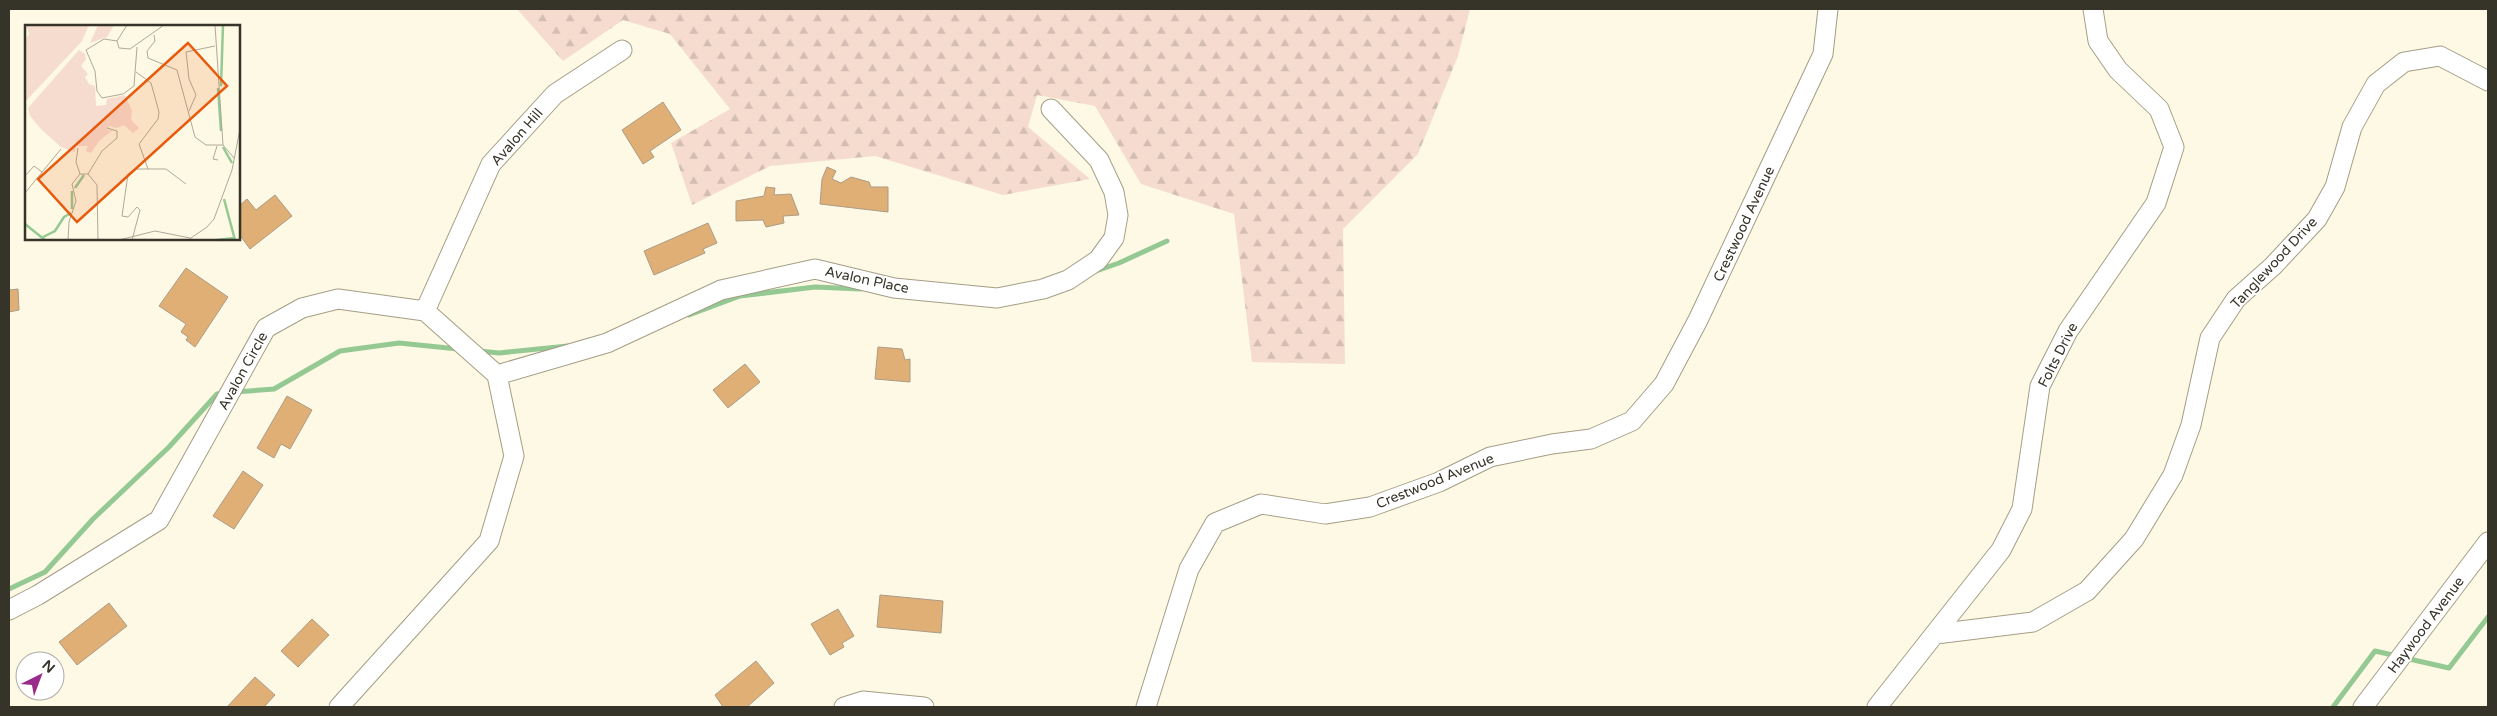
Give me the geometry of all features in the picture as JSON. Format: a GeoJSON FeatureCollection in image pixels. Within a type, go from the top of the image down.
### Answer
{"type":"FeatureCollection","features":[{"type":"Feature","properties":{"kind":"street","name":"Crestwood Avenue"},"geometry":{"type":"LineString","coordinates":[[1146,707],[1190,569],[1215,523],[1261,504],[1325,514],[1370,507],[1439,482],[1490,457],[1552,444],[1591,439],[1632,421],[1664,384],[1698,320],[1823,54],[1828,9]]}},
{"type":"Feature","properties":{"kind":"street","name":"Folts Drive"},"geometry":{"type":"LineString","coordinates":[[1877,707],[2001,550],[2022,509],[2040,386],[2068,331],[2156,203],[2174,147],[2159,109],[2118,70],[2098,41],[2093,9]]}},
{"type":"Feature","properties":{"kind":"street","name":"Avalon Hill"},"geometry":{"type":"LineString","coordinates":[[425,310],[491,164],[555,94],[622,50]]}},
{"type":"Feature","properties":{"kind":"street","name":"Tanglewood Drive"},"geometry":{"type":"LineString","coordinates":[[1936,634],[2033,622],[2087,591],[2134,539],[2173,475],[2190,425],[2210,338],[2236,300],[2273,266],[2317,219],[2335,187],[2352,127],[2376,84],[2404,62],[2440,56],[2488,81]]}},
{"type":"Feature","properties":{"kind":"street","name":"Avalon Place"},"geometry":{"type":"LineString","coordinates":[[497,375],[607,342],[721,290],[815,269],[894,288],[997,298],[1043,289],[1068,280],[1098,260],[1114,238],[1118,215],[1114,192],[1099,160],[1051,109]]}},
{"type":"Feature","properties":{"kind":"street","name":"Avalon Circle"},"geometry":{"type":"LineString","coordinates":[[9,610],[38,596],[159,520],[266,328],[302,308],[338,299],[425,310]]}},
{"type":"Feature","properties":{"kind":"street"},"geometry":{"type":"LineString","coordinates":[[340,707],[489,541],[514,456],[497,375],[425,310]]}},
{"type":"Feature","properties":{"kind":"street","name":"Haywood Avenue"},"geometry":{"type":"LineString","coordinates":[[2363,707],[2488,542]]}},
{"type":"Feature","properties":{"kind":"street"},"geometry":{"type":"LineString","coordinates":[[844,707],[863,701],[924,707]]}},
{"type":"Feature","properties":{"kind":"green space"},"geometry":{"type":"Polygon","coordinates":[[[517,9],[1470,9],[1458,56],[1418,154],[1343,229],[1345,364],[1252,362],[1234,214],[1141,184],[1095,106],[1037,95],[1028,127],[1090,179],[1003,195],[875,156],[770,166],[692,205],[671,143],[730,109],[670,34],[623,20],[563,61],[517,9]]]}},
{"type":"Feature","properties":{"kind":"building"},"geometry":{"type":"Polygon","coordinates":[[[663,102],[681,130],[650,151],[654,157],[643,164],[622,130],[663,102]]]}},
{"type":"Feature","properties":{"kind":"building"},"geometry":{"type":"Polygon","coordinates":[[[827,167],[836,171],[832,179],[841,183],[851,177],[869,182],[871,187],[888,187],[888,212],[820,204],[822,179],[827,167]]]}},
{"type":"Feature","properties":{"kind":"building"},"geometry":{"type":"Polygon","coordinates":[[[766,187],[775,188],[774,195],[791,194],[799,215],[783,216],[784,223],[766,227],[763,220],[736,221],[736,201],[764,196],[766,187]]]}},
{"type":"Feature","properties":{"kind":"building"},"geometry":{"type":"Polygon","coordinates":[[[275,195],[292,216],[250,249],[240,235],[240,205],[247,199],[256,210],[275,195]]]}},
{"type":"Feature","properties":{"kind":"building"},"geometry":{"type":"Polygon","coordinates":[[[708,223],[717,243],[703,249],[705,253],[654,275],[644,251],[708,223]]]}},
{"type":"Feature","properties":{"kind":"building"},"geometry":{"type":"Polygon","coordinates":[[[186,268],[228,297],[195,347],[186,340],[188,337],[181,332],[186,324],[159,306],[186,268]]]}},
{"type":"Feature","properties":{"kind":"building"},"geometry":{"type":"Polygon","coordinates":[[[18,289],[19,310],[9,312],[9,290],[18,289]]]}},
{"type":"Feature","properties":{"kind":"building"},"geometry":{"type":"Polygon","coordinates":[[[878,347],[902,349],[905,360],[910,359],[910,382],[875,379],[878,347]]]}},
{"type":"Feature","properties":{"kind":"building"},"geometry":{"type":"Polygon","coordinates":[[[745,364],[760,382],[728,408],[713,390],[745,364]]]}},
{"type":"Feature","properties":{"kind":"building"},"geometry":{"type":"Polygon","coordinates":[[[287,396],[312,410],[290,449],[281,444],[274,458],[257,448],[287,396]]]}},
{"type":"Feature","properties":{"kind":"building"},"geometry":{"type":"Polygon","coordinates":[[[243,471],[263,485],[234,529],[213,516],[243,471]]]}},
{"type":"Feature","properties":{"kind":"building"},"geometry":{"type":"Polygon","coordinates":[[[880,595],[943,601],[941,633],[877,627],[880,595]]]}},
{"type":"Feature","properties":{"kind":"building"},"geometry":{"type":"Polygon","coordinates":[[[109,603],[127,626],[77,665],[59,642],[109,603]]]}},
{"type":"Feature","properties":{"kind":"building"},"geometry":{"type":"Polygon","coordinates":[[[838,609],[854,636],[842,643],[844,647],[830,655],[811,624],[838,609]]]}},
{"type":"Feature","properties":{"kind":"building"},"geometry":{"type":"Polygon","coordinates":[[[312,619],[329,635],[298,667],[281,651],[312,619]]]}},
{"type":"Feature","properties":{"kind":"building"},"geometry":{"type":"Polygon","coordinates":[[[756,661],[774,683],[747,707],[723,707],[715,695],[756,661]]]}},
{"type":"Feature","properties":{"kind":"building"},"geometry":{"type":"Polygon","coordinates":[[[255,677],[275,695],[264,707],[227,707],[255,677]]]}},
{"type":"Feature","properties":{"kind":"waterway"},"geometry":{"type":"LineString","coordinates":[[1096,271],[1119,263],[1167,241]]}},
{"type":"Feature","properties":{"kind":"waterway"},"geometry":{"type":"LineString","coordinates":[[689,315],[740,296],[815,287],[861,289]]}},
{"type":"Feature","properties":{"kind":"waterway"},"geometry":{"type":"LineString","coordinates":[[235,392],[274,389],[340,351],[399,343],[458,349]]}},
{"type":"Feature","properties":{"kind":"waterway"},"geometry":{"type":"LineString","coordinates":[[479,351],[499,353],[568,346]]}},
{"type":"Feature","properties":{"kind":"waterway"},"geometry":{"type":"LineString","coordinates":[[9,589],[45,572],[93,519],[169,447],[217,394],[224,393]]}},
{"type":"Feature","properties":{"kind":"waterway"},"geometry":{"type":"LineString","coordinates":[[2405,658],[2449,668],[2488,617]]}},
{"type":"Feature","properties":{"kind":"waterway"},"geometry":{"type":"LineString","coordinates":[[2333,707],[2375,651],[2397,656]]}}]}
